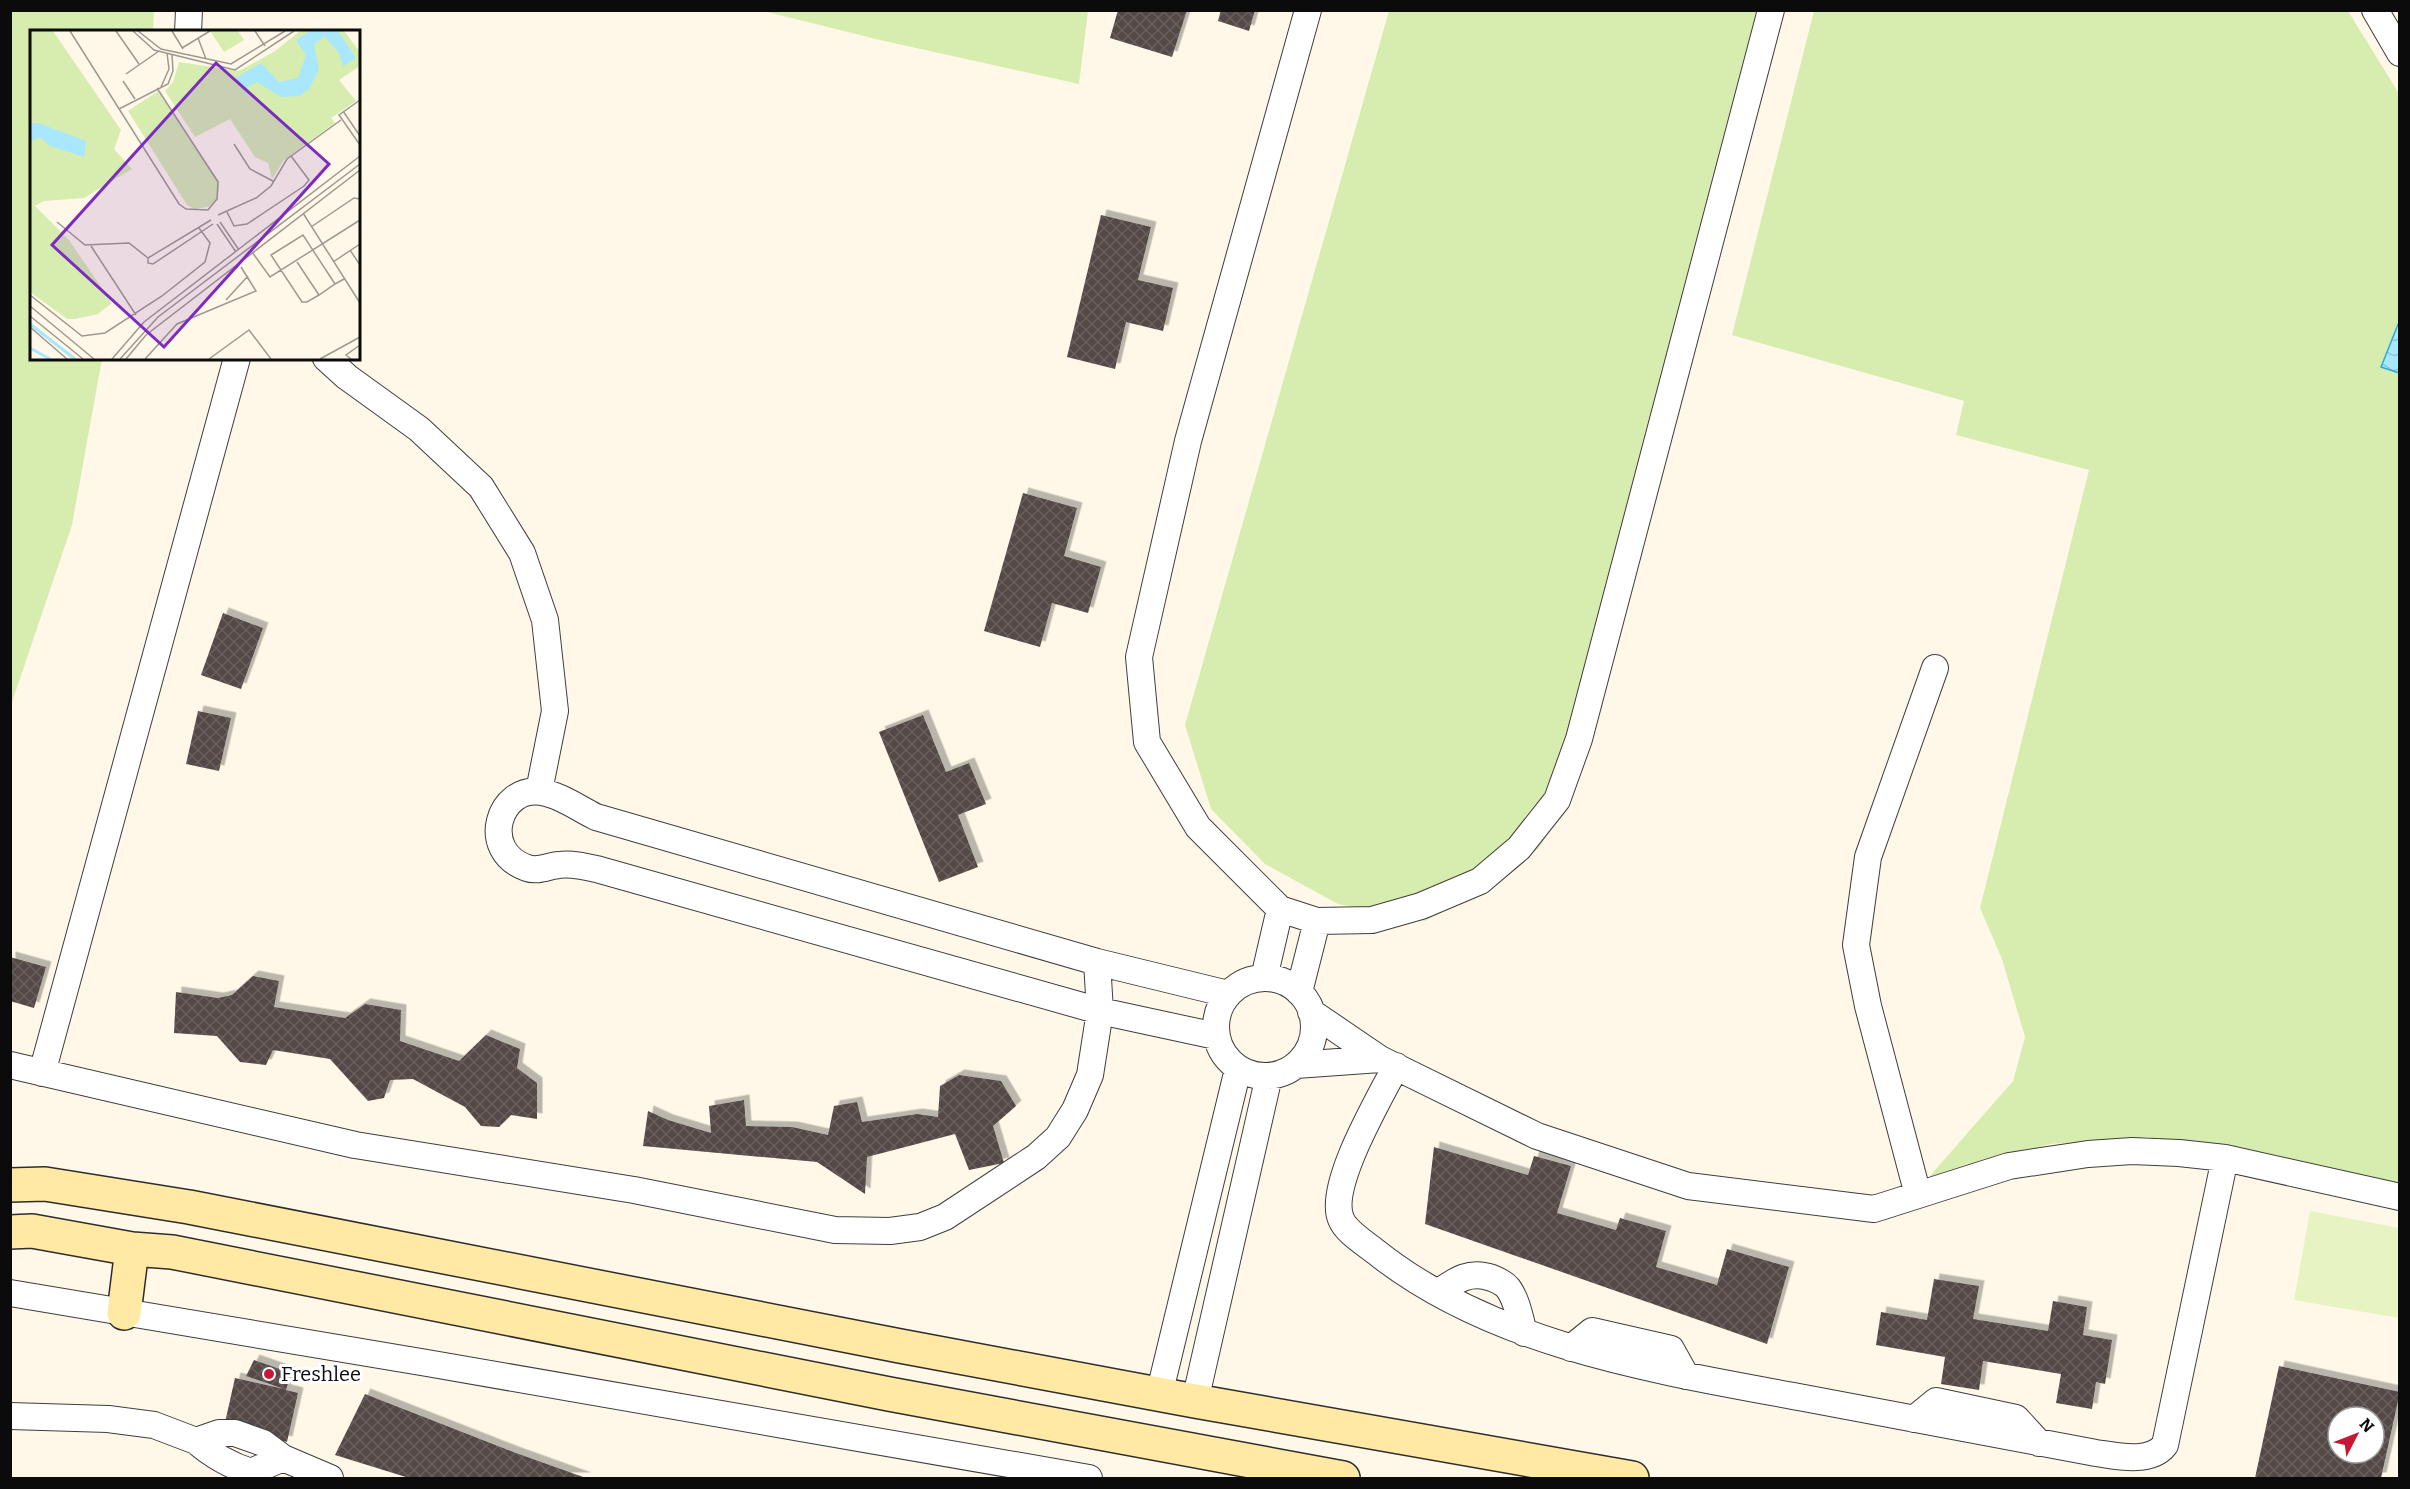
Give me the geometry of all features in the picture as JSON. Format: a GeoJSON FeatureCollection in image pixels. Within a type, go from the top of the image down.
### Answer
{"type":"FeatureCollection","features":[{"type":"Feature","properties":{"kind":"street"},"geometry":{"type":"LineString","coordinates":[[188,30],[189,10]]}},
{"type":"Feature","properties":{"kind":"street"},"geometry":{"type":"LineString","coordinates":[[1308,10],[1188,441],[1139,657],[1148,742],[1198,827],[1280,909],[1317,921],[1372,920],[1421,906],[1480,881],[1519,848],[1557,800],[1582,728],[1771,10]]}},
{"type":"Feature","properties":{"kind":"street"},"geometry":{"type":"LineString","coordinates":[[2375,10],[2400,53]]}},
{"type":"Feature","properties":{"kind":"street"},"geometry":{"type":"LineString","coordinates":[[42,1073],[236,360]]}},
{"type":"Feature","properties":{"kind":"street"},"geometry":{"type":"LineString","coordinates":[[328,360],[347,377],[419,429],[481,487],[522,553],[545,620],[555,711],[539,791]]}},
{"type":"Feature","properties":{"kind":"street"},"geometry":{"type":"LineString","coordinates":[[1918,1195],[1868,1006],[1856,945],[1868,857],[1935,668]]}},
{"type":"Feature","properties":{"kind":"street"},"geometry":{"type":"LineString","coordinates":[[1216,1036],[1100,1011],[581,865],[529,869],[504,853],[498,836],[499,819],[508,804],[522,794],[539,791],[558,797],[596,816],[1097,962],[1228,994]]}},
{"type":"Feature","properties":{"kind":"street"},"geometry":{"type":"LineString","coordinates":[[1264,978],[1280,909]]}},
{"type":"Feature","properties":{"kind":"street"},"geometry":{"type":"LineString","coordinates":[[1317,921],[1305,1002],[1314,1027],[1312,1041],[1306,1054],[1284,1073],[1269,1076],[1253,1075],[1238,1069],[1220,1049],[1216,1036],[1216,1021],[1220,1006],[1228,994],[1245,982],[1264,978],[1289,984],[1305,1002],[1388,1063],[1537,1136],[1688,1186],[1874,1209],[2009,1166],[2088,1154],[2132,1151],[2225,1158],[2400,1197]]}},
{"type":"Feature","properties":{"kind":"street"},"geometry":{"type":"LineString","coordinates":[[10,1065],[355,1145],[634,1190],[835,1230],[890,1231],[920,1227],[945,1217],[1036,1157],[1058,1137],[1075,1110],[1090,1075],[1100,1011],[1097,962]]}},
{"type":"Feature","properties":{"kind":"street"},"geometry":{"type":"LineString","coordinates":[[1296,1065],[1388,1063]]}},
{"type":"Feature","properties":{"kind":"street"},"geometry":{"type":"LineString","coordinates":[[1388,1063],[1350,1155],[1338,1205],[1341,1220],[1356,1236],[1393,1265],[1439,1292],[1524,1333],[1571,1348],[1592,1331],[1671,1349],[1686,1376],[1914,1419],[1936,1401],[2016,1418],[2039,1443],[2121,1456],[2146,1456],[2160,1451],[2165,1445],[2225,1158]]}},
{"type":"Feature","properties":{"kind":"street"},"geometry":{"type":"LineString","coordinates":[[1159,1395],[1238,1069]]}},
{"type":"Feature","properties":{"kind":"street"},"geometry":{"type":"LineString","coordinates":[[1195,1401],[1269,1076]]}},
{"type":"Feature","properties":{"kind":"street"},"geometry":{"type":"LineString","coordinates":[[10,1185],[45,1184],[189,1207],[1159,1395],[1632,1479]]}},
{"type":"Feature","properties":{"kind":"street"},"geometry":{"type":"LineString","coordinates":[[10,1232],[32,1231],[132,1250],[172,1252],[877,1392],[1343,1479]]}},
{"type":"Feature","properties":{"kind":"street"},"geometry":{"type":"LineString","coordinates":[[1196,1244],[1229,1254]]}},
{"type":"Feature","properties":{"kind":"street"},"geometry":{"type":"LineString","coordinates":[[124,1313],[132,1250]]}},
{"type":"Feature","properties":{"kind":"street"},"geometry":{"type":"LineString","coordinates":[[1439,1292],[1454,1281],[1468,1275],[1484,1275],[1497,1280],[1507,1286],[1514,1298],[1524,1333]]}},
{"type":"Feature","properties":{"kind":"street"},"geometry":{"type":"LineString","coordinates":[[10,1293],[427,1363],[1077,1477]]}},
{"type":"Feature","properties":{"kind":"street"},"geometry":{"type":"LineString","coordinates":[[10,1416],[108,1419],[154,1425],[196,1441],[212,1455],[251,1472],[283,1458]]}},
{"type":"Feature","properties":{"kind":"street"},"geometry":{"type":"LineString","coordinates":[[196,1441],[219,1433],[236,1433],[263,1443],[283,1458],[330,1479]]}},
{"type":"Feature","properties":{"kind":"green space"},"geometry":{"type":"Polygon","coordinates":[[[11,10],[154,11],[153,30],[30,30],[30,360],[102,360],[72,525],[11,705],[11,10]]]}},
{"type":"Feature","properties":{"kind":"green space"},"geometry":{"type":"Polygon","coordinates":[[[763,11],[1088,11],[1079,84],[880,40],[763,11]]]}},
{"type":"Feature","properties":{"kind":"green space"},"geometry":{"type":"Polygon","coordinates":[[[1389,11],[1762,11],[1566,803],[1539,848],[1490,887],[1425,921],[1338,904],[1265,864],[1211,809],[1185,725],[1389,11]]]}},
{"type":"Feature","properties":{"kind":"green space"},"geometry":{"type":"Polygon","coordinates":[[[1814,11],[2348,11],[2400,95],[2399,1191],[2148,1137],[2051,1144],[1929,1177],[2013,1081],[2025,1037],[2002,959],[1980,908],[2089,470],[1956,435],[1964,401],[1732,335],[1814,11]]]}},
{"type":"Feature","properties":{"kind":"green space"},"geometry":{"type":"Polygon","coordinates":[[[2310,1211],[2399,1228],[2399,1318],[2294,1300],[2310,1211]]]}},
{"type":"Feature","properties":{"kind":"water"},"geometry":{"type":"Polygon","coordinates":[[[2399,322],[2399,373],[2381,367],[2399,322]]]}},
{"type":"Feature","properties":{"kind":"building"},"geometry":{"type":"Polygon","coordinates":[[[1118,10],[1187,10],[1172,57],[1110,38],[1118,10]]]}},
{"type":"Feature","properties":{"kind":"building"},"geometry":{"type":"Polygon","coordinates":[[[1221,10],[1255,10],[1249,31],[1218,21],[1221,10]]]}},
{"type":"Feature","properties":{"kind":"building"},"geometry":{"type":"Polygon","coordinates":[[[1101,215],[1151,227],[1138,280],[1173,288],[1163,331],[1126,322],[1115,369],[1067,357],[1101,215]]]}},
{"type":"Feature","properties":{"kind":"building"},"geometry":{"type":"Polygon","coordinates":[[[1023,493],[1077,508],[1064,556],[1101,567],[1088,613],[1052,603],[1040,647],[984,631],[1023,493]]]}},
{"type":"Feature","properties":{"kind":"building"},"geometry":{"type":"Polygon","coordinates":[[[223,613],[263,628],[241,689],[201,675],[223,613]]]}},
{"type":"Feature","properties":{"kind":"building"},"geometry":{"type":"Polygon","coordinates":[[[198,711],[231,718],[219,771],[186,764],[198,711]]]}},
{"type":"Feature","properties":{"kind":"building"},"geometry":{"type":"Polygon","coordinates":[[[923,715],[946,772],[969,763],[986,804],[958,815],[978,867],[939,882],[879,732],[923,715]]]}},
{"type":"Feature","properties":{"kind":"building"},"geometry":{"type":"Polygon","coordinates":[[[10,957],[46,967],[34,1008],[10,1001],[10,957]]]}},
{"type":"Feature","properties":{"kind":"building"},"geometry":{"type":"Polygon","coordinates":[[[253,976],[279,981],[274,1007],[345,1018],[365,1004],[401,1010],[400,1041],[459,1061],[486,1035],[520,1049],[517,1068],[537,1083],[537,1119],[511,1115],[499,1127],[481,1126],[465,1107],[413,1079],[390,1080],[384,1098],[368,1101],[330,1059],[273,1050],[266,1065],[240,1062],[217,1036],[174,1033],[176,992],[218,998],[232,995],[253,976]]]}},
{"type":"Feature","properties":{"kind":"building"},"geometry":{"type":"Polygon","coordinates":[[[959,1075],[1001,1081],[1016,1106],[993,1126],[1004,1163],[969,1170],[955,1134],[867,1157],[865,1194],[817,1162],[643,1146],[648,1111],[668,1120],[711,1133],[709,1106],[744,1100],[746,1126],[792,1127],[828,1135],[834,1106],[857,1102],[862,1122],[917,1114],[938,1117],[940,1086],[959,1075]]]}},
{"type":"Feature","properties":{"kind":"building"},"geometry":{"type":"Polygon","coordinates":[[[1434,1147],[1528,1175],[1534,1156],[1571,1166],[1557,1213],[1616,1230],[1620,1218],[1666,1231],[1656,1267],[1717,1285],[1727,1249],[1789,1267],[1767,1344],[1425,1224],[1434,1147]]]}},
{"type":"Feature","properties":{"kind":"building"},"geometry":{"type":"Polygon","coordinates":[[[1934,1279],[1979,1286],[1973,1319],[2048,1331],[2053,1301],[2087,1307],[2083,1335],[2112,1340],[2105,1384],[2096,1382],[2092,1409],[2056,1403],[2061,1374],[1983,1361],[1979,1390],[1941,1384],[1945,1357],[1876,1345],[1881,1312],[1927,1320],[1934,1279]]]}},
{"type":"Feature","properties":{"kind":"building"},"geometry":{"type":"Polygon","coordinates":[[[254,1360],[291,1373],[286,1390],[298,1393],[287,1442],[224,1427],[235,1378],[284,1389],[246,1376],[254,1360]]]}},
{"type":"Feature","properties":{"kind":"building"},"geometry":{"type":"Polygon","coordinates":[[[2279,1366],[2400,1392],[2386,1455],[2386,1405],[2326,1405],[2326,1465],[2384,1465],[2381,1478],[2255,1478],[2279,1366]]]}},
{"type":"Feature","properties":{"kind":"building"},"geometry":{"type":"Polygon","coordinates":[[[365,1394],[586,1478],[409,1478],[335,1455],[365,1394]]]}},
{"type":"Feature","properties":{"kind":"place","name":"Freshlee"},"geometry":{"type":"Point","coordinates":[269,1374]}}]}
